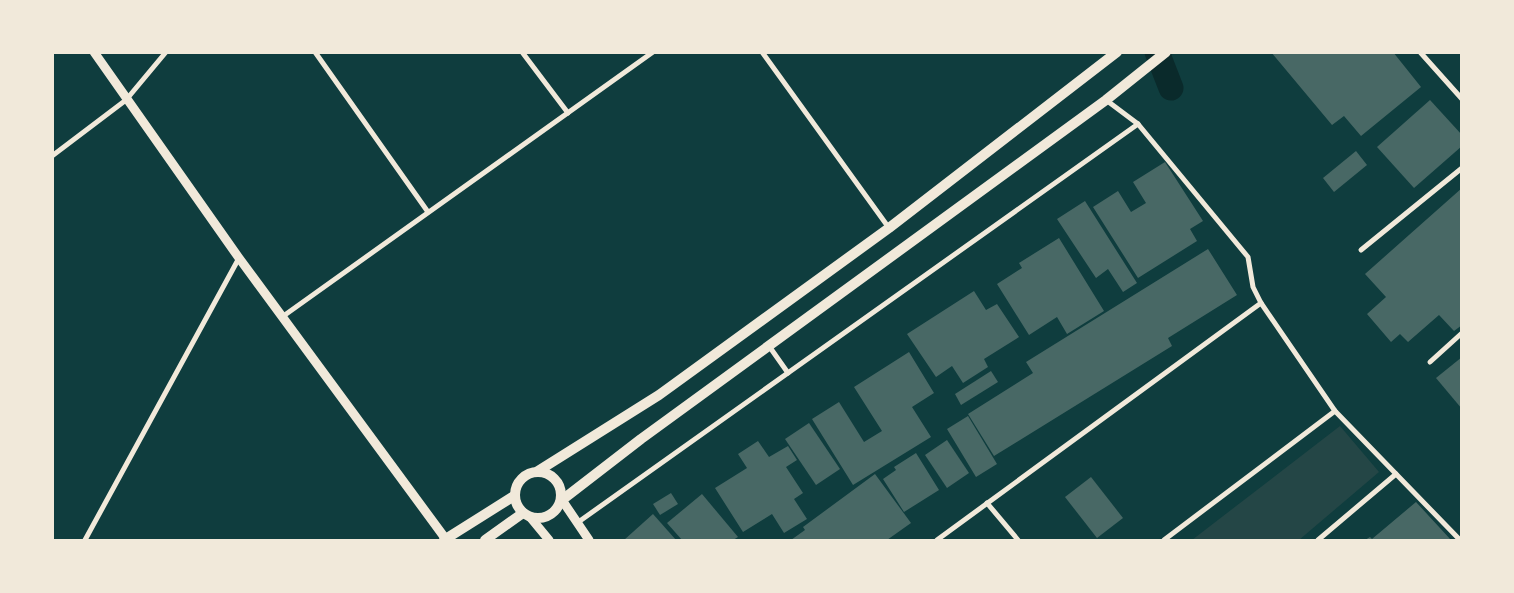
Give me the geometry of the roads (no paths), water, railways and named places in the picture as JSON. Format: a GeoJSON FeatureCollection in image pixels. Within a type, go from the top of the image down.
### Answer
{"type":"FeatureCollection","features":[{"type":"Feature","properties":{"kind":"main road"},"geometry":{"type":"LineString","coordinates":[[538,472],[659,395],[889,228],[1116,52]]}},
{"type":"Feature","properties":{"kind":"main road"},"geometry":{"type":"LineString","coordinates":[[486,540],[526,515],[546,517],[553,513],[562,500],[1106,100],[1166,52]]}},
{"type":"Feature","properties":{"kind":"main road"},"geometry":{"type":"LineString","coordinates":[[444,539],[514,496],[520,479],[531,472],[545,472],[556,480],[562,492],[562,500]]}},
{"type":"Feature","properties":{"kind":"main road"},"geometry":{"type":"LineString","coordinates":[[514,496],[518,507],[526,515]]}},
{"type":"Feature","properties":{"kind":"street"},"geometry":{"type":"LineString","coordinates":[[94,52],[239,258],[444,539]]}},
{"type":"Feature","properties":{"kind":"street"},"geometry":{"type":"LineString","coordinates":[[52,156],[126,100],[166,52]]}},
{"type":"Feature","properties":{"kind":"street"},"geometry":{"type":"LineString","coordinates":[[315,52],[428,212]]}},
{"type":"Feature","properties":{"kind":"street"},"geometry":{"type":"LineString","coordinates":[[522,52],[568,113]]}},
{"type":"Feature","properties":{"kind":"street"},"geometry":{"type":"LineString","coordinates":[[282,316],[652,52]]}},
{"type":"Feature","properties":{"kind":"street"},"geometry":{"type":"LineString","coordinates":[[762,52],[889,228]]}},
{"type":"Feature","properties":{"kind":"street"},"geometry":{"type":"LineString","coordinates":[[1420,52],[1462,99]]}},
{"type":"Feature","properties":{"kind":"street"},"geometry":{"type":"LineString","coordinates":[[1106,100],[1138,124],[1248,257],[1253,287],[1261,303],[1335,411],[1460,540]]}},
{"type":"Feature","properties":{"kind":"street"},"geometry":{"type":"LineString","coordinates":[[577,524],[1138,124]]}},
{"type":"Feature","properties":{"kind":"street"},"geometry":{"type":"LineString","coordinates":[[1361,250],[1462,168]]}},
{"type":"Feature","properties":{"kind":"street"},"geometry":{"type":"LineString","coordinates":[[85,540],[239,258]]}},
{"type":"Feature","properties":{"kind":"street"},"geometry":{"type":"LineString","coordinates":[[937,540],[1261,303]]}},
{"type":"Feature","properties":{"kind":"street"},"geometry":{"type":"LineString","coordinates":[[1430,362],[1462,333]]}},
{"type":"Feature","properties":{"kind":"street"},"geometry":{"type":"LineString","coordinates":[[769,346],[788,372]]}},
{"type":"Feature","properties":{"kind":"street"},"geometry":{"type":"LineString","coordinates":[[1164,540],[1335,411]]}},
{"type":"Feature","properties":{"kind":"street"},"geometry":{"type":"LineString","coordinates":[[1318,540],[1396,474]]}},
{"type":"Feature","properties":{"kind":"street"},"geometry":{"type":"LineString","coordinates":[[562,500],[589,540]]}},
{"type":"Feature","properties":{"kind":"street"},"geometry":{"type":"LineString","coordinates":[[987,503],[1018,540]]}},
{"type":"Feature","properties":{"kind":"street"},"geometry":{"type":"LineString","coordinates":[[526,515],[549,540]]}},
{"type":"Feature","properties":{"kind":"waterway"},"geometry":{"type":"LineString","coordinates":[[1157,52],[1171,88]]}}]}
